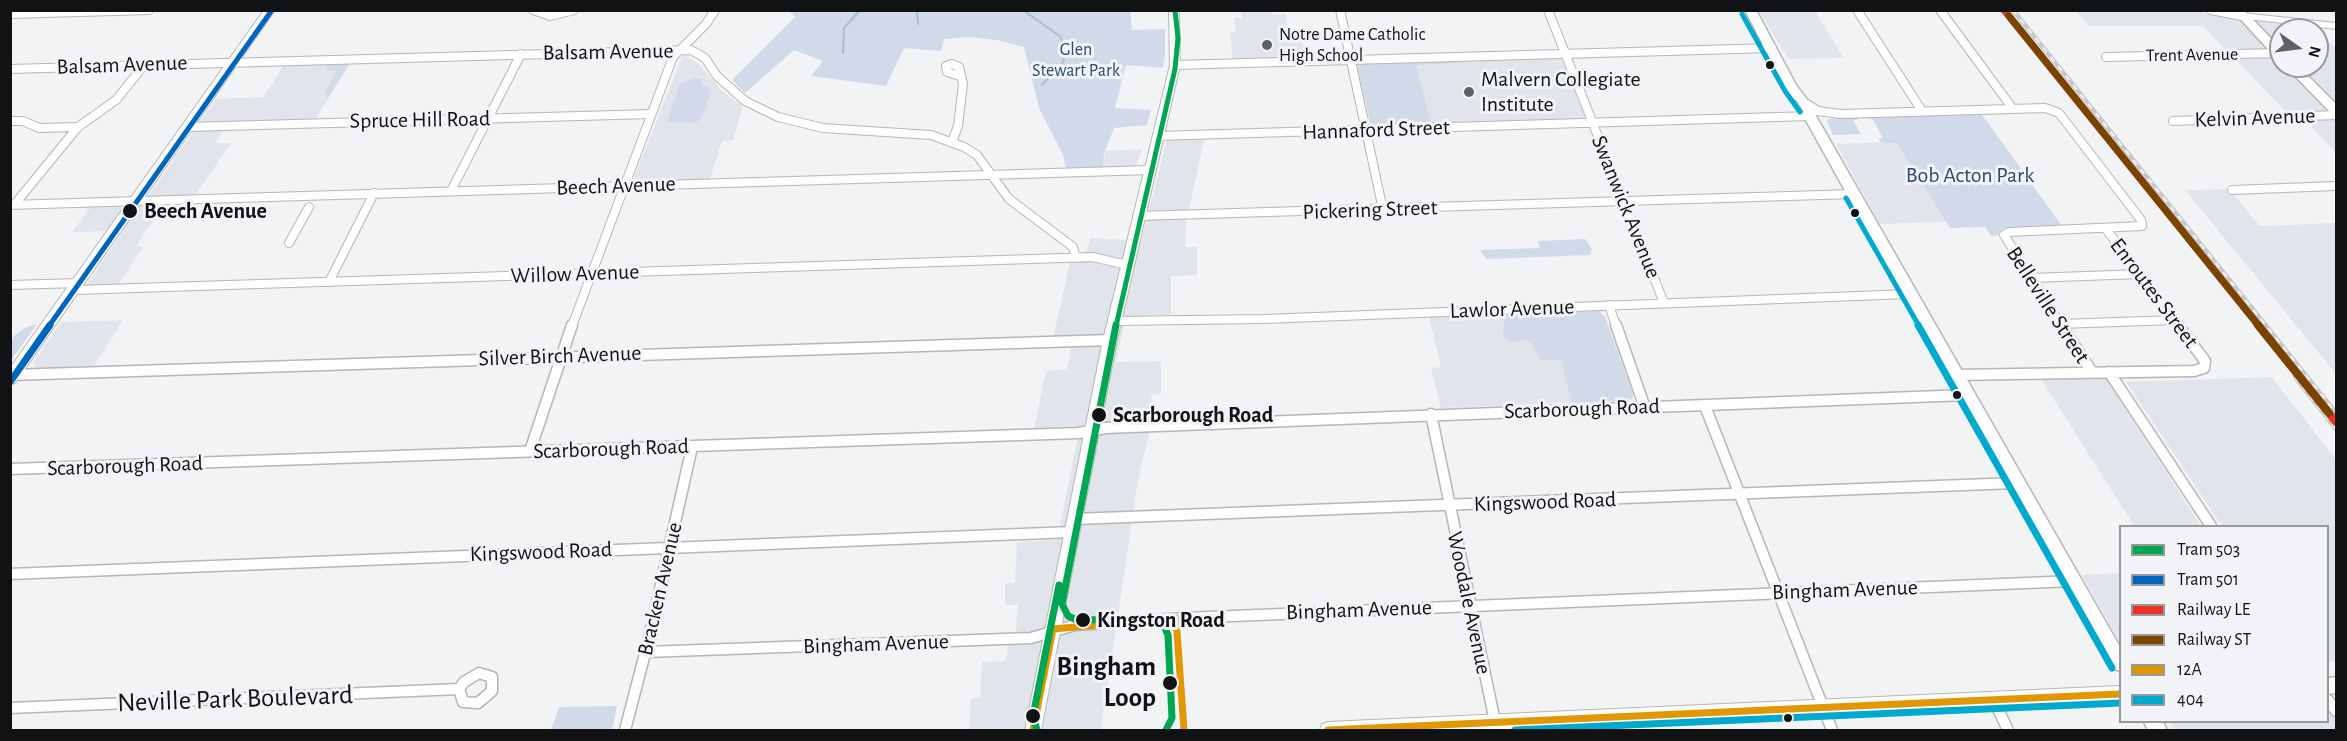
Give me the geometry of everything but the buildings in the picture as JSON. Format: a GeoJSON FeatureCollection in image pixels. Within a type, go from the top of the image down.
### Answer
{"type":"FeatureCollection","features":[{"type":"Feature","properties":{"kind":"main road"},"geometry":{"type":"LineString","coordinates":[[12,376],[270,10]]}},
{"type":"Feature","properties":{"kind":"main road"},"geometry":{"type":"LineString","coordinates":[[1033,730],[1114,321],[1174,65],[1176,43],[1174,10]]}},
{"type":"Feature","properties":{"kind":"main road"},"geometry":{"type":"LineString","coordinates":[[1750,10],[1794,88],[1805,113],[1810,115],[1966,395],[2119,660]]}},
{"type":"Feature","properties":{"kind":"main road"},"geometry":{"type":"LineString","coordinates":[[2240,13],[2337,26]]}},
{"type":"Feature","properties":{"kind":"main road"},"geometry":{"type":"LineString","coordinates":[[2240,13],[2269,43]]}},
{"type":"Feature","properties":{"kind":"main road"},"geometry":{"type":"LineString","coordinates":[[2303,78],[2337,113]]}},
{"type":"Feature","properties":{"kind":"main road"},"geometry":{"type":"LineString","coordinates":[[1328,730],[1439,728],[1495,722],[1575,725],[1824,709],[2119,694]]}},
{"type":"Feature","properties":{"kind":"street"},"geometry":{"type":"LineString","coordinates":[[10,14],[149,10]]}},
{"type":"Feature","properties":{"kind":"street"},"geometry":{"type":"LineString","coordinates":[[534,10],[549,16],[574,10]]}},
{"type":"Feature","properties":{"kind":"street"},"geometry":{"type":"LineString","coordinates":[[530,451],[592,273],[677,50],[706,24],[715,10]]}},
{"type":"Feature","properties":{"kind":"street"},"geometry":{"type":"LineString","coordinates":[[1340,10],[1383,210]]}},
{"type":"Feature","properties":{"kind":"street","name":"Swanwick Avenue"},"geometry":{"type":"LineString","coordinates":[[1548,10],[1664,303]]}},
{"type":"Feature","properties":{"kind":"street"},"geometry":{"type":"LineString","coordinates":[[1857,10],[1922,111]]}},
{"type":"Feature","properties":{"kind":"street"},"geometry":{"type":"LineString","coordinates":[[1940,10],[2013,109]]}},
{"type":"Feature","properties":{"kind":"street"},"geometry":{"type":"LineString","coordinates":[[2211,10],[2240,13]]}},
{"type":"Feature","properties":{"kind":"street"},"geometry":{"type":"LineString","coordinates":[[1174,65],[1772,48]]}},
{"type":"Feature","properties":{"kind":"street","name":"Balsam Avenue"},"geometry":{"type":"LineString","coordinates":[[10,69],[677,50],[701,55],[717,76],[745,101],[778,117],[823,128],[920,133],[952,142],[977,155],[1010,199],[1028,215],[1073,247],[1076,258]]}},
{"type":"Feature","properties":{"kind":"street"},"geometry":{"type":"LineString","coordinates":[[451,191],[521,54]]}},
{"type":"Feature","properties":{"kind":"street","name":"Trent Avenue"},"geometry":{"type":"LineString","coordinates":[[2106,57],[2269,54]]}},
{"type":"Feature","properties":{"kind":"street"},"geometry":{"type":"LineString","coordinates":[[12,205],[78,127],[116,100],[144,65]]}},
{"type":"Feature","properties":{"kind":"street"},"geometry":{"type":"LineString","coordinates":[[952,142],[956,135],[963,101],[960,76]]}},
{"type":"Feature","properties":{"kind":"street"},"geometry":{"type":"LineString","coordinates":[[1840,114],[1818,111],[1810,115],[1815,121],[1818,117],[1840,114],[2053,109],[2142,220],[2142,225],[2106,229]]}},
{"type":"Feature","properties":{"kind":"street","name":"Kelvin Avenue"},"geometry":{"type":"LineString","coordinates":[[2173,121],[2337,113]]}},
{"type":"Feature","properties":{"kind":"street","name":"Spruce Hill Road"},"geometry":{"type":"LineString","coordinates":[[188,127],[651,114]]}},
{"type":"Feature","properties":{"kind":"street","name":"Hannaford Street"},"geometry":{"type":"LineString","coordinates":[[1158,136],[1593,124],[1810,115]]}},
{"type":"Feature","properties":{"kind":"street"},"geometry":{"type":"LineString","coordinates":[[10,121],[23,121],[39,128],[78,127]]}},
{"type":"Feature","properties":{"kind":"street","name":"Beech Avenue"},"geometry":{"type":"LineString","coordinates":[[12,205],[1149,170]]}},
{"type":"Feature","properties":{"kind":"street"},"geometry":{"type":"LineString","coordinates":[[2232,190],[2337,186]]}},
{"type":"Feature","properties":{"kind":"street"},"geometry":{"type":"LineString","coordinates":[[329,282],[374,193]]}},
{"type":"Feature","properties":{"kind":"street","name":"Pickering Street"},"geometry":{"type":"LineString","coordinates":[[1138,216],[1854,195]]}},
{"type":"Feature","properties":{"kind":"street"},"geometry":{"type":"LineString","coordinates":[[289,243],[309,207]]}},
{"type":"Feature","properties":{"kind":"street","name":"Belleville Street"},"geometry":{"type":"LineString","coordinates":[[2092,372],[2004,235],[2009,232],[2106,229]]}},
{"type":"Feature","properties":{"kind":"street","name":"Enroutes Street"},"geometry":{"type":"LineString","coordinates":[[2106,229],[2205,361],[2204,368],[2194,371],[2109,372]]}},
{"type":"Feature","properties":{"kind":"street"},"geometry":{"type":"LineString","coordinates":[[1076,258],[1093,257],[1127,265]]}},
{"type":"Feature","properties":{"kind":"street","name":"Willow Avenue"},"geometry":{"type":"LineString","coordinates":[[10,285],[329,282],[1076,258]]}},
{"type":"Feature","properties":{"kind":"street"},"geometry":{"type":"LineString","coordinates":[[2030,278],[2140,274]]}},
{"type":"Feature","properties":{"kind":"street","name":"Lawlor Avenue"},"geometry":{"type":"LineString","coordinates":[[1114,321],[1264,319],[1909,294]]}},
{"type":"Feature","properties":{"kind":"street"},"geometry":{"type":"LineString","coordinates":[[1609,305],[1645,408]]}},
{"type":"Feature","properties":{"kind":"street"},"geometry":{"type":"LineString","coordinates":[[2060,324],[2175,320]]}},
{"type":"Feature","properties":{"kind":"street","name":"Silver Birch Avenue"},"geometry":{"type":"LineString","coordinates":[[12,376],[562,356],[1110,340]]}},
{"type":"Feature","properties":{"kind":"street"},"geometry":{"type":"LineString","coordinates":[[1956,375],[2109,372],[2210,525]]}},
{"type":"Feature","properties":{"kind":"street","name":"Scarborough Road"},"geometry":{"type":"LineString","coordinates":[[10,470],[692,447],[1093,431],[1106,428],[1431,414],[1966,395]]}},
{"type":"Feature","properties":{"kind":"street"},"geometry":{"type":"LineString","coordinates":[[1705,406],[1832,730]]}},
{"type":"Feature","properties":{"kind":"street","name":"Woodale Avenue"},"geometry":{"type":"LineString","coordinates":[[1431,414],[1448,505],[1495,722]]}},
{"type":"Feature","properties":{"kind":"street","name":"Bracken Avenue"},"geometry":{"type":"LineString","coordinates":[[625,730],[646,652],[692,447]]}},
{"type":"Feature","properties":{"kind":"street","name":"Kingswood Road"},"geometry":{"type":"LineString","coordinates":[[10,574],[670,546],[1448,505],[2016,483]]}},
{"type":"Feature","properties":{"kind":"street","name":"Bingham Avenue"},"geometry":{"type":"LineString","coordinates":[[646,652],[1008,639],[1038,636],[1053,629],[1095,623],[1185,618],[2074,581]]}},
{"type":"Feature","properties":{"kind":"street","name":"Neville Park Boulevard"},"geometry":{"type":"LineString","coordinates":[[10,708],[459,689]]}},
{"type":"Feature","properties":{"kind":"street"},"geometry":{"type":"LineString","coordinates":[[1994,701],[2008,730]]}},
{"type":"Feature","properties":{"kind":"shaded area","name":"Notre Dame Catholic High School"},"geometry":{"type":"Polygon","coordinates":[[[1241,11],[1272,11],[1273,15],[1286,14],[1288,29],[1300,29],[1305,58],[1233,60],[1230,32],[1236,32],[1234,18],[1242,18],[1241,11]]]}},
{"type":"Feature","properties":{"kind":"shaded area"},"geometry":{"type":"Polygon","coordinates":[[[1759,11],[1815,11],[1844,58],[1788,59],[1759,11]]]}},
{"type":"Feature","properties":{"kind":"shaded area"},"geometry":{"type":"Polygon","coordinates":[[[2076,11],[2195,11],[2269,23],[2269,78],[2329,78],[2329,41],[2336,48],[2336,153],[2306,121],[2288,114],[2203,26],[2089,26],[2076,11]]]}},
{"type":"Feature","properties":{"kind":"shaded area"},"geometry":{"type":"Polygon","coordinates":[[[683,54],[698,63],[721,90],[743,107],[733,140],[722,141],[710,179],[636,181],[634,178],[683,54]]]}},
{"type":"Feature","properties":{"kind":"shaded area","name":"Malvern Collegiate Institute"},"geometry":{"type":"Polygon","coordinates":[[[1559,58],[1564,61],[1585,116],[1583,120],[1371,125],[1357,68],[1363,63],[1559,58]]]}},
{"type":"Feature","properties":{"kind":"shaded area"},"geometry":{"type":"Polygon","coordinates":[[[351,61],[315,120],[231,121],[215,143],[231,143],[191,202],[164,203],[136,246],[143,247],[118,285],[86,286],[123,231],[72,232],[92,205],[142,205],[216,99],[263,97],[286,62],[351,61]]]}},
{"type":"Feature","properties":{"kind":"shaded area"},"geometry":{"type":"Polygon","coordinates":[[[1169,132],[1206,132],[1186,223],[1185,247],[1197,247],[1197,275],[1171,276],[1171,315],[1126,316],[1116,362],[1161,361],[1161,394],[1151,395],[1153,418],[1138,480],[1101,729],[969,730],[971,699],[980,698],[982,662],[1006,661],[1008,644],[1015,643],[1018,605],[1005,605],[1005,584],[1015,583],[1017,542],[1057,540],[1080,426],[1034,428],[1046,371],[1067,369],[1072,344],[1056,345],[1054,334],[1070,262],[1083,261],[1091,238],[1141,241],[1169,132]]]}},
{"type":"Feature","properties":{"kind":"shaded area"},"geometry":{"type":"Polygon","coordinates":[[[1897,142],[1946,222],[1880,224],[1836,144],[1897,142]]]}},
{"type":"Feature","properties":{"kind":"shaded area"},"geometry":{"type":"Polygon","coordinates":[[[1142,149],[1136,166],[1103,167],[1106,151],[1142,149]]]}},
{"type":"Feature","properties":{"kind":"shaded area"},"geometry":{"type":"Polygon","coordinates":[[[2229,189],[2260,226],[2336,223],[2336,374],[2185,190],[2229,189]]]}},
{"type":"Feature","properties":{"kind":"shaded area"},"geometry":{"type":"Polygon","coordinates":[[[1599,311],[1605,317],[1633,400],[1441,408],[1431,368],[1441,367],[1429,317],[1599,311]]]}},
{"type":"Feature","properties":{"kind":"shaded area"},"geometry":{"type":"Polygon","coordinates":[[[123,320],[94,366],[37,368],[33,363],[61,322],[123,320]]]}},
{"type":"Feature","properties":{"kind":"shaded area"},"geometry":{"type":"Polygon","coordinates":[[[2272,377],[2336,460],[2336,661],[2329,662],[2329,525],[2221,525],[2126,382],[2272,377]]]}},
{"type":"Feature","properties":{"kind":"shaded area"},"geometry":{"type":"Polygon","coordinates":[[[2041,379],[2106,379],[2200,525],[2133,525],[2041,379]]]}},
{"type":"Feature","properties":{"kind":"shaded area"},"geometry":{"type":"Polygon","coordinates":[[[2119,573],[2119,641],[2082,575],[2119,573]]]}},
{"type":"Feature","properties":{"kind":"shaded area"},"geometry":{"type":"Polygon","coordinates":[[[2336,706],[2336,730],[2175,730],[2171,723],[2329,723],[2329,707],[2336,706]]]}},
{"type":"Feature","properties":{"kind":"green space","name":"Glen Stewart Park"},"geometry":{"type":"Polygon","coordinates":[[[1130,10],[1132,30],[1165,29],[1163,68],[1126,65],[1115,108],[1151,110],[1147,125],[1114,128],[1104,154],[1103,167],[1066,168],[1063,155],[1039,108],[1024,47],[997,40],[967,37],[944,39],[941,51],[904,48],[886,86],[811,76],[823,61],[794,50],[745,93],[732,80],[795,17],[789,11],[1130,10]]]}},
{"type":"Feature","properties":{"kind":"green space"},"geometry":{"type":"Polygon","coordinates":[[[1456,60],[1457,63],[1416,65],[1432,125],[1371,125],[1357,68],[1359,64],[1456,60]]]}},
{"type":"Feature","properties":{"kind":"green space"},"geometry":{"type":"Polygon","coordinates":[[[329,62],[351,62],[322,107],[328,95],[325,92],[336,71],[325,69],[329,62]]]}},
{"type":"Feature","properties":{"kind":"green space"},"geometry":{"type":"Polygon","coordinates":[[[693,78],[702,79],[701,84],[708,87],[711,92],[703,115],[696,123],[667,122],[679,85],[693,78]]]}},
{"type":"Feature","properties":{"kind":"green space","name":"Bob Acton Park"},"geometry":{"type":"Polygon","coordinates":[[[1981,113],[2061,225],[2032,229],[2004,228],[1997,236],[1991,236],[1985,227],[1950,228],[1897,143],[1881,143],[1878,138],[1883,138],[1873,120],[1865,117],[1981,113]]]}},
{"type":"Feature","properties":{"kind":"green space"},"geometry":{"type":"Polygon","coordinates":[[[1857,117],[1859,120],[1853,120],[1861,134],[1833,135],[1827,121],[1829,119],[1857,117]]]}},
{"type":"Feature","properties":{"kind":"green space"},"geometry":{"type":"Polygon","coordinates":[[[1585,239],[1592,249],[1590,255],[1486,259],[1480,250],[1540,248],[1538,241],[1585,239]]]}},
{"type":"Feature","properties":{"kind":"green space"},"geometry":{"type":"Polygon","coordinates":[[[1599,311],[1605,317],[1633,394],[1633,398],[1627,398],[1628,401],[1572,403],[1561,360],[1541,360],[1531,343],[1524,340],[1510,342],[1503,337],[1504,314],[1599,311]]]}},
{"type":"Feature","properties":{"kind":"green space"},"geometry":{"type":"Polygon","coordinates":[[[37,324],[11,359],[11,342],[15,335],[26,327],[37,324]]]}},
{"type":"Feature","properties":{"kind":"green space"},"geometry":{"type":"Polygon","coordinates":[[[617,706],[612,730],[551,730],[559,707],[617,706]]]}},
{"type":"Feature","properties":{"kind":"waterway"},"geometry":{"type":"LineString","coordinates":[[843,53],[844,28],[860,10]]}},
{"type":"Feature","properties":{"kind":"waterway"},"geometry":{"type":"LineString","coordinates":[[917,10],[918,24]]}},
{"type":"Feature","properties":{"kind":"waterway"},"geometry":{"type":"LineString","coordinates":[[1023,10],[1061,37],[1064,61],[1042,85]]}},
{"type":"Feature","properties":{"kind":"railway"},"geometry":{"type":"LineString","coordinates":[[2013,10],[2336,413]]}},
{"type":"Feature","properties":{"kind":"railway"},"geometry":{"type":"LineString","coordinates":[[2295,377],[2336,429]]}},
{"type":"Feature","properties":{"kind":"tram line","name":"501"},"geometry":{"type":"LineString","coordinates":[[10,382],[272,10]]}},
{"type":"Feature","properties":{"kind":"tram line","name":"503"},"geometry":{"type":"LineString","coordinates":[[1166,730],[1172,718],[1168,635],[1164,626],[1152,619],[1077,620],[1068,616],[1062,604],[1126,275],[1175,69],[1178,38],[1175,10]]}},
{"type":"Feature","properties":{"kind":"tram line","name":"503"},"geometry":{"type":"LineString","coordinates":[[1037,730],[1033,716],[1059,585]]}},
{"type":"Feature","properties":{"kind":"rail line","name":"LE"},"geometry":{"type":"LineString","coordinates":[[2004,10],[2336,422]]}},
{"type":"Feature","properties":{"kind":"rail line","name":"ST"},"geometry":{"type":"LineString","coordinates":[[2009,16],[2329,413]]}},
{"type":"Feature","properties":{"kind":"transit line","name":"404"},"geometry":{"type":"LineString","coordinates":[[1742,14],[1785,91],[1800,112]]}},
{"type":"Feature","properties":{"kind":"transit line","name":"404"},"geometry":{"type":"LineString","coordinates":[[1846,198],[2112,668]]}},
{"type":"Feature","properties":{"kind":"transit line","name":"12A"},"geometry":{"type":"LineString","coordinates":[[1033,730],[1053,629],[1176,618],[1184,730]]}},
{"type":"Feature","properties":{"kind":"transit line","name":"12A"},"geometry":{"type":"LineString","coordinates":[[1328,730],[2119,694]]}},
{"type":"Feature","properties":{"kind":"transit line","name":"404"},"geometry":{"type":"LineString","coordinates":[[1515,730],[2119,703]]}},
{"type":"Feature","properties":{"kind":"place","name":"Notre Dame Catholic High School"},"geometry":{"type":"Point","coordinates":[1267,45]}},
{"type":"Feature","properties":{"kind":"place","name":"Malvern Collegiate Institute"},"geometry":{"type":"Point","coordinates":[1469,92]}},
{"type":"Feature","properties":{"kind":"place","name":"Beech Avenue"},"geometry":{"type":"Point","coordinates":[130,211]}},
{"type":"Feature","properties":{"kind":"place","name":"Scarborough Road"},"geometry":{"type":"Point","coordinates":[1099,415]}},
{"type":"Feature","properties":{"kind":"place","name":"Kingston Road"},"geometry":{"type":"Point","coordinates":[1083,620]}},
{"type":"Feature","properties":{"kind":"place","name":"Bingham Loop"},"geometry":{"type":"Point","coordinates":[1170,683]}}]}
